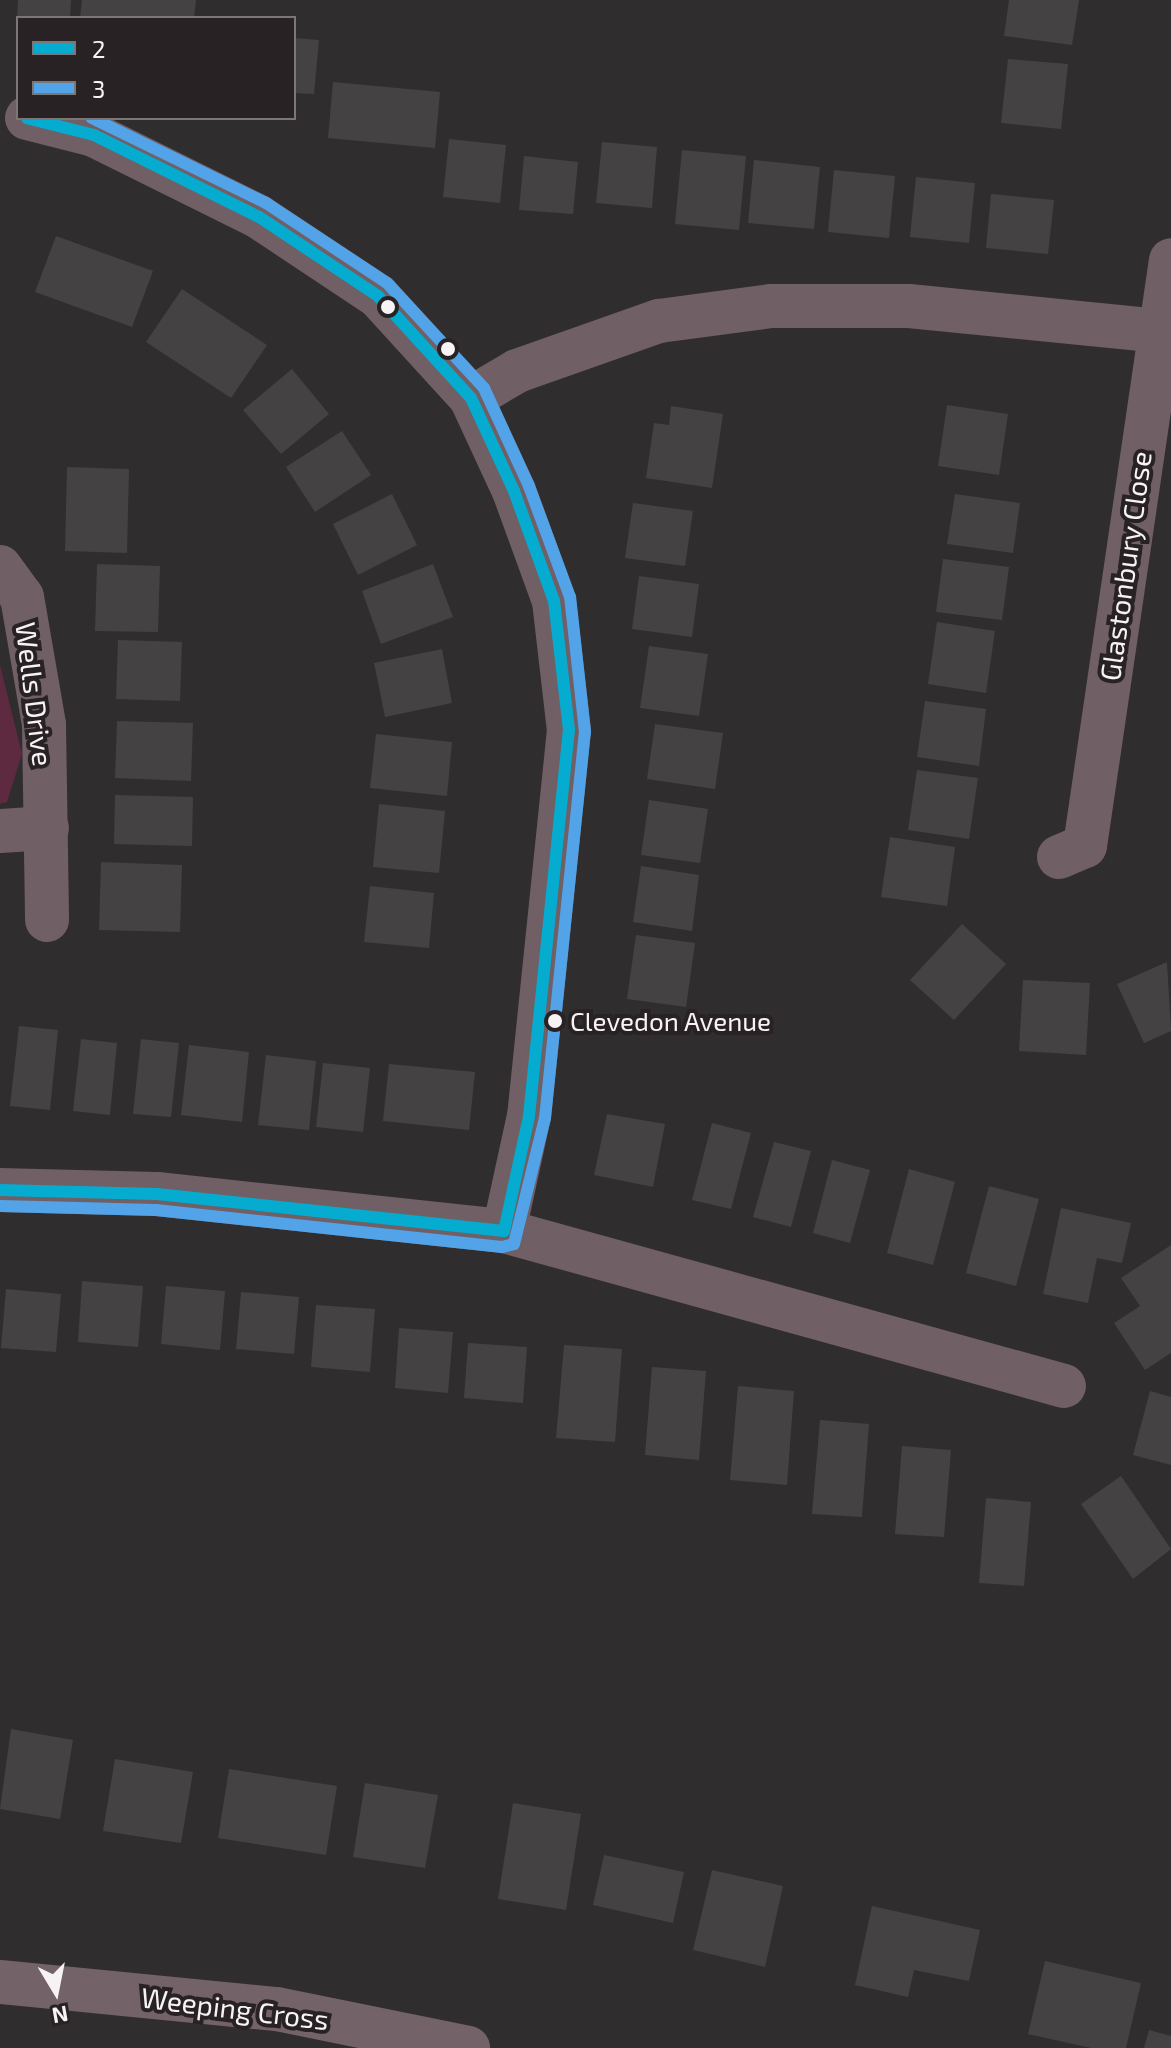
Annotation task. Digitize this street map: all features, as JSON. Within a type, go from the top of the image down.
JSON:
[{"type":"highway","name":"Weeping Cross","points":[[0,1982],[277,2009],[468,2048]]},
{"type":"street","points":[[35,120],[94,135],[259,217],[378,296],[471,398],[514,491],[554,601],[569,730],[529,1116],[504,1231]]},
{"type":"street","name":"Glastonbury Close","points":[[1059,857],[1085,846],[1171,260]]},
{"type":"street","points":[[471,398],[517,371],[659,321],[771,306],[909,306],[1159,331]]},
{"type":"street","name":"Wells Drive","points":[[0,567],[22,597],[44,725],[47,920]]},
{"type":"street","points":[[0,831],[47,828]]},
{"type":"street","points":[[0,1190],[157,1194],[504,1231],[1064,1386]]},
{"type":"shaded area","points":[[0,665],[22,754],[7,802],[0,804]]},
{"type":"building","points":[[18,0],[71,0],[70,16],[17,16]]},
{"type":"building","points":[[82,0],[196,0],[194,16],[80,16]]},
{"type":"building","points":[[1009,0],[1079,0],[1072,45],[1004,36]]},
{"type":"building","points":[[296,38],[319,40],[314,94],[296,93]]},
{"type":"building","points":[[1008,59],[1068,64],[1061,129],[1001,123]]},
{"type":"building","points":[[333,82],[440,92],[435,148],[328,138]]},
{"type":"building","points":[[449,139],[506,145],[500,203],[443,197]]},
{"type":"building","points":[[602,142],[657,147],[652,208],[596,203]]},
{"type":"building","points":[[682,150],[746,156],[739,230],[675,224]]},
{"type":"building","points":[[524,156],[578,162],[573,214],[519,210]]},
{"type":"building","points":[[754,160],[820,167],[814,229],[748,223]]},
{"type":"building","points":[[834,170],[895,176],[889,238],[828,232]]},
{"type":"building","points":[[916,177],[975,183],[969,243],[910,237]]},
{"type":"building","points":[[991,194],[1054,200],[1048,254],[986,248]]},
{"type":"building","points":[[56,236],[153,271],[132,327],[35,292]]},
{"type":"building","points":[[182,289],[267,345],[231,398],[146,342]]},
{"type":"building","points":[[292,369],[329,414],[281,454],[243,410]]},
{"type":"building","points":[[947,405],[1008,414],[999,475],[938,466]]},
{"type":"building","points":[[671,406],[723,414],[712,488],[646,478],[654,423],[669,425]]},
{"type":"building","points":[[342,431],[371,475],[315,512],[286,467]]},
{"type":"building","points":[[67,467],[129,469],[127,553],[65,551]]},
{"type":"building","points":[[392,494],[417,545],[358,575],[333,524]]},
{"type":"building","points":[[955,494],[1020,503],[1013,553],[947,544]]},
{"type":"building","points":[[633,503],[693,511],[685,566],[625,558]]},
{"type":"building","points":[[943,559],[1009,567],[1002,620],[936,612]]},
{"type":"building","points":[[97,564],[160,566],[158,632],[95,631]]},
{"type":"building","points":[[433,564],[453,617],[381,644],[362,591]]},
{"type":"building","points":[[639,576],[699,584],[692,637],[632,629]]},
{"type":"building","points":[[937,622],[995,631],[986,693],[928,684]]},
{"type":"building","points":[[118,640],[182,642],[180,701],[116,699]]},
{"type":"building","points":[[649,646],[708,654],[699,716],[640,708]]},
{"type":"building","points":[[442,649],[452,703],[385,717],[374,663]]},
{"type":"building","points":[[925,701],[986,709],[979,766],[917,757]]},
{"type":"building","points":[[117,721],[193,723],[191,781],[115,778]]},
{"type":"building","points":[[655,724],[723,733],[715,789],[647,779]]},
{"type":"building","points":[[376,734],[452,742],[447,796],[370,788]]},
{"type":"building","points":[[917,770],[978,778],[969,839],[908,830]]},
{"type":"building","points":[[115,795],[193,797],[192,846],[114,844]]},
{"type":"building","points":[[649,800],[708,809],[700,863],[641,855]]},
{"type":"building","points":[[379,804],[445,811],[439,873],[373,867]]},
{"type":"building","points":[[890,837],[955,847],[947,906],[881,897]]},
{"type":"building","points":[[101,862],[182,865],[180,932],[99,930]]},
{"type":"building","points":[[641,866],[699,875],[692,931],[633,922]]},
{"type":"building","points":[[370,886],[434,893],[429,948],[364,942]]},
{"type":"building","points":[[962,924],[1006,964],[954,1020],[910,980]]},
{"type":"building","points":[[636,935],[695,943],[686,1007],[627,999]]},
{"type":"building","points":[[1167,962],[1171,1031],[1144,1043],[1117,984]]},
{"type":"building","points":[[1023,980],[1090,983],[1086,1055],[1019,1051]]},
{"type":"building","points":[[19,1026],[58,1030],[50,1110],[10,1106]]},
{"type":"building","points":[[81,1039],[117,1043],[110,1115],[73,1111]]},
{"type":"building","points":[[141,1039],[179,1043],[171,1117],[133,1114]]},
{"type":"building","points":[[189,1045],[249,1052],[242,1122],[181,1115]]},
{"type":"building","points":[[266,1055],[316,1061],[309,1130],[258,1125]]},
{"type":"building","points":[[323,1063],[370,1068],[363,1132],[316,1127]]},
{"type":"building","points":[[389,1064],[475,1072],[469,1130],[383,1121]]},
{"type":"building","points":[[607,1114],[665,1124],[653,1187],[594,1175]]},
{"type":"building","points":[[712,1123],[751,1133],[731,1209],[692,1200]]},
{"type":"building","points":[[774,1142],[811,1151],[791,1227],[753,1217]]},
{"type":"building","points":[[832,1160],[870,1170],[850,1243],[813,1233]]},
{"type":"building","points":[[909,1169],[955,1182],[933,1265],[887,1253]]},
{"type":"building","points":[[989,1186],[1039,1199],[1016,1286],[966,1273]]},
{"type":"building","points":[[1061,1208],[1131,1223],[1122,1263],[1097,1258],[1088,1303],[1043,1294]]},
{"type":"building","points":[[1171,1245],[1171,1353],[1145,1370],[1114,1323],[1140,1306],[1121,1278]]},
{"type":"building","points":[[82,1281],[143,1286],[138,1347],[78,1342]]},
{"type":"building","points":[[166,1286],[225,1291],[220,1350],[161,1344]]},
{"type":"building","points":[[6,1289],[61,1294],[56,1352],[1,1348]]},
{"type":"building","points":[[241,1292],[299,1297],[294,1354],[236,1349]]},
{"type":"building","points":[[316,1305],[375,1309],[370,1372],[311,1367]]},
{"type":"building","points":[[399,1328],[453,1332],[448,1393],[395,1388]]},
{"type":"building","points":[[468,1343],[527,1347],[523,1403],[464,1398]]},
{"type":"building","points":[[564,1345],[622,1349],[615,1442],[556,1438]]},
{"type":"building","points":[[652,1367],[706,1371],[699,1460],[645,1455]]},
{"type":"building","points":[[738,1386],[794,1391],[787,1485],[730,1480]]},
{"type":"building","points":[[1150,1391],[1171,1397],[1171,1465],[1133,1455]]},
{"type":"building","points":[[820,1420],[869,1424],[862,1517],[812,1514]]},
{"type":"building","points":[[902,1446],[951,1450],[944,1537],[895,1534]]},
{"type":"building","points":[[1121,1476],[1171,1549],[1133,1579],[1081,1504]]},
{"type":"building","points":[[986,1498],[1031,1502],[1024,1586],[979,1583]]},
{"type":"building","points":[[11,1729],[73,1740],[60,1819],[0,1809]]},
{"type":"building","points":[[115,1759],[193,1772],[181,1843],[103,1831]]},
{"type":"building","points":[[229,1769],[337,1786],[326,1855],[218,1838]]},
{"type":"building","points":[[365,1783],[438,1795],[425,1868],[353,1857]]},
{"type":"building","points":[[513,1803],[581,1814],[566,1910],[498,1899]]},
{"type":"building","points":[[604,1855],[684,1872],[673,1923],[593,1905]]},
{"type":"building","points":[[712,1870],[783,1886],[765,1967],[693,1950]]},
{"type":"building","points":[[872,1906],[980,1930],[969,1981],[914,1970],[908,1997],[855,1985]]},
{"type":"building","points":[[1045,1961],[1141,1983],[1126,2048],[1091,2048],[1028,2034]]},
{"type":"building","points":[[1149,2030],[1171,2036],[1171,2048],[1144,2048]]},
{"type":"transit line","name":"2","points":[[0,1190],[157,1194],[504,1231],[529,1116],[569,730],[554,601],[514,491],[471,398],[378,296],[259,217],[94,135],[35,120]]},
{"type":"transit line","name":"3","points":[[0,1206],[156,1210],[502,1247],[514,1244],[545,1118],[585,732],[570,597],[529,486],[484,388],[387,283],[266,203],[96,120]]},
{"type":"place","name":"Clevedon Avenue","points":[[555,1021]]}]
